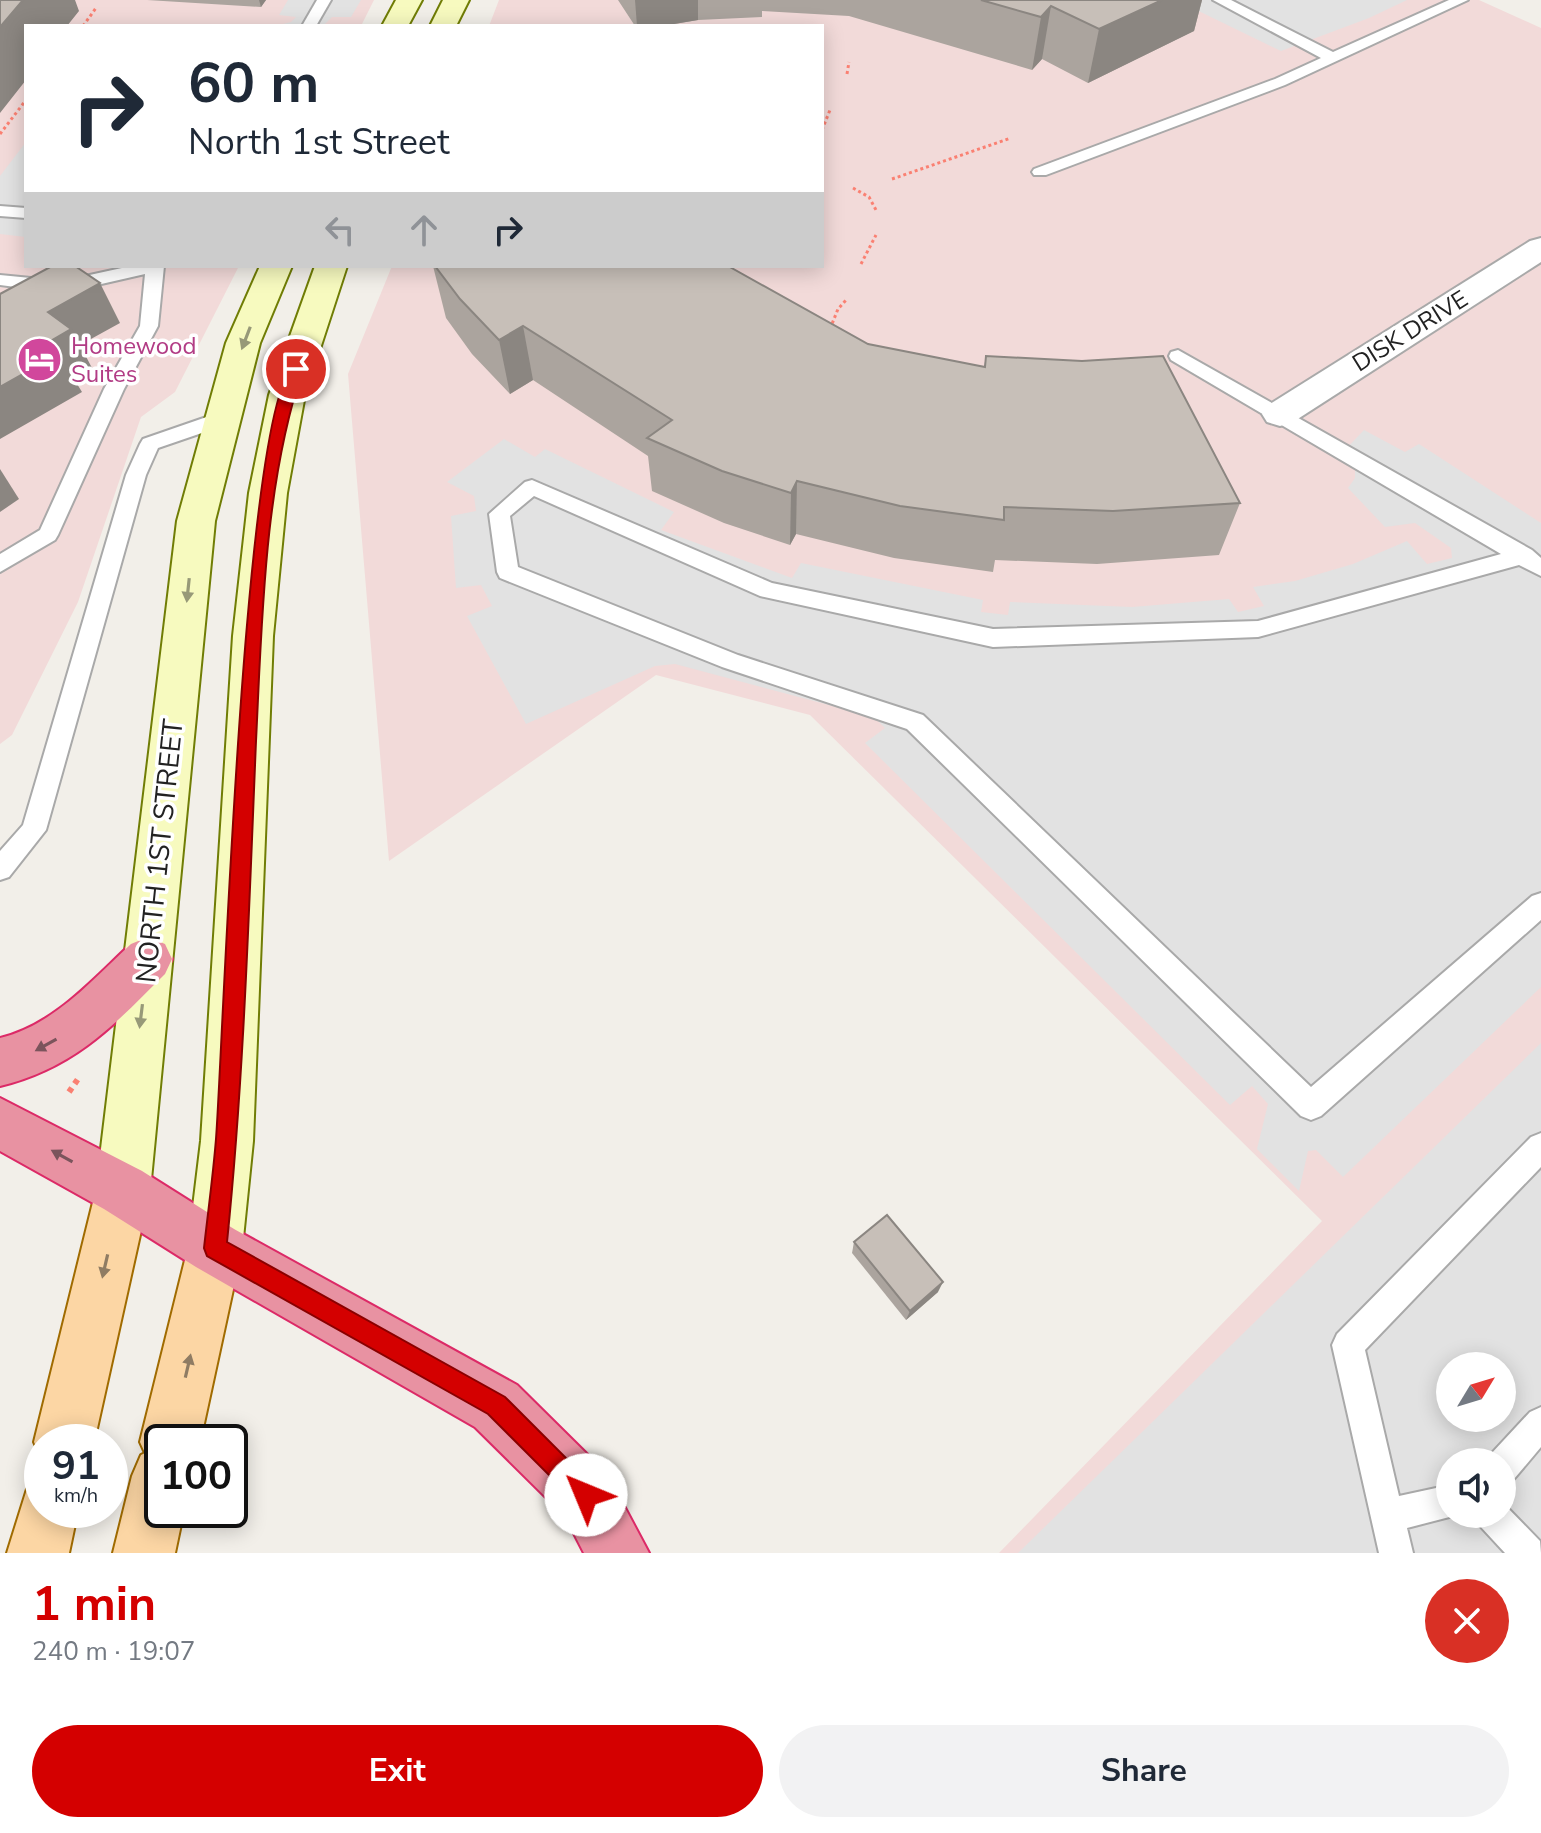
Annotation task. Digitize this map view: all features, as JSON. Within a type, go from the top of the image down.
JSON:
[{"type":"highway","points":[[0,1062],[42,1048],[76,1026],[148,959]]},
{"type":"highway","points":[[0,1123],[123,1190],[215,1248],[496,1406],[586,1495],[618,1553]]},
{"type":"main road","points":[[396,24],[409,0]]},
{"type":"main road","points":[[444,24],[456,0]]},
{"type":"main road","name":"NORTH 1ST STREET","points":[[68,1424],[123,1190],[196,521],[243,343],[275,268]]},
{"type":"main road","points":[[174,1424],[215,1248],[227,1141],[253,636],[268,493],[287,395],[330,268]]},
{"type":"main road","points":[[38,1553],[44,1528]]},
{"type":"main road","points":[[144,1553],[150,1528]]},
{"type":"street","name":"DISK DRIVE","points":[[1280,414],[1541,248]]},
{"type":"lane","points":[[310,24],[324,0]]},
{"type":"lane","points":[[1220,0],[1333,58]]},
{"type":"lane","points":[[1040,172],[1221,106],[1461,0]]},
{"type":"lane","points":[[0,211],[24,213]]},
{"type":"lane","points":[[0,280],[62,287],[146,268]]},
{"type":"lane","points":[[0,564],[48,535],[114,389],[149,326],[155,268]]},
{"type":"lane","points":[[1178,356],[1532,562]]},
{"type":"lane","points":[[0,869],[34,830],[136,475],[150,444],[221,419]]},
{"type":"lane","points":[[1532,562],[1258,629],[993,638],[768,590],[532,487],[499,514],[508,572],[730,661],[915,722],[1311,1106],[1541,904]]},
{"type":"lane","points":[[1396,1553],[1348,1345],[1541,1147]]},
{"type":"lane","points":[[1516,1451],[1541,1423]]},
{"type":"lane","points":[[1388,1515],[1436,1505]]},
{"type":"lane","points":[[1505,1528],[1528,1553]]},
{"type":"path","points":[[84,24],[96,8]]},
{"type":"path","points":[[847,74],[849,62]]},
{"type":"path","points":[[0,134],[24,103]]},
{"type":"path","points":[[824,125],[830,110]]},
{"type":"path","points":[[892,179],[1011,138]]},
{"type":"path","points":[[853,188],[869,197],[876,210]]},
{"type":"path","points":[[861,264],[876,235]]},
{"type":"path","points":[[828,335],[838,309],[846,300]]},
{"type":"path","points":[[69,1092],[78,1079],[86,1078]]},
{"type":"shaded area","points":[[0,0],[374,0],[362,24],[24,24],[24,268],[238,268],[175,392],[141,417],[78,602],[12,735],[0,744]]},
{"type":"shaded area","points":[[288,0],[361,0],[351,17],[332,17],[325,24],[283,24],[296,17],[279,15]]},
{"type":"shaded area","points":[[499,0],[1479,0],[1541,28],[1541,1553],[999,1553],[1322,1221],[810,715],[656,675],[389,861],[348,374],[391,268],[824,268],[824,24],[490,24]]},
{"type":"shaded area","points":[[1176,0],[1407,0],[1369,18],[1281,51]]},
{"type":"shaded area","points":[[24,145],[24,237],[0,234],[0,176]]},
{"type":"shaded area","points":[[1364,430],[1405,452],[1419,444],[1541,523],[1541,987],[1343,1177],[1316,1150],[1308,1151],[1299,1191],[1257,1149],[1268,1104],[1252,1086],[1230,1105],[865,743],[885,728],[874,717],[675,664],[655,666],[526,724],[467,616],[492,606],[481,585],[456,588],[451,516],[476,511],[474,496],[447,482],[504,439],[535,457],[545,449],[674,512],[661,530],[792,578],[801,563],[983,600],[981,612],[1008,615],[1010,602],[1132,607],[1229,599],[1238,612],[1264,606],[1253,587],[1295,581],[1353,564],[1407,541],[1427,564],[1452,558],[1451,548],[1415,523],[1385,527],[1348,488],[1355,478],[1355,466],[1341,454]]},
{"type":"shaded area","points":[[1541,1043],[1541,1553],[1018,1553]]},
{"type":"building","points":[[0,0],[23,0],[0,27]]},
{"type":"building","points":[[981,0],[1162,0],[1099,29],[1051,6],[1041,17]]},
{"type":"building","points":[[48,268],[78,268],[100,283],[48,312],[71,329],[47,343],[60,353],[0,387],[0,294]]},
{"type":"building","points":[[437,268],[732,268],[868,344],[985,367],[986,356],[1082,361],[1163,356],[1240,503],[1113,511],[1004,507],[1004,520],[900,506],[797,481],[791,493],[722,471],[647,438],[672,420],[523,326],[499,340],[460,299]]},
{"type":"building","points":[[887,1215],[943,1282],[910,1311],[854,1242]]},
{"type":"place","name":"Homewood Suites","points":[[40,360]]},
{"type":"route","points":[[296,369],[287,395],[268,493],[253,636],[227,1141],[215,1248],[496,1406],[586,1495]]}]
